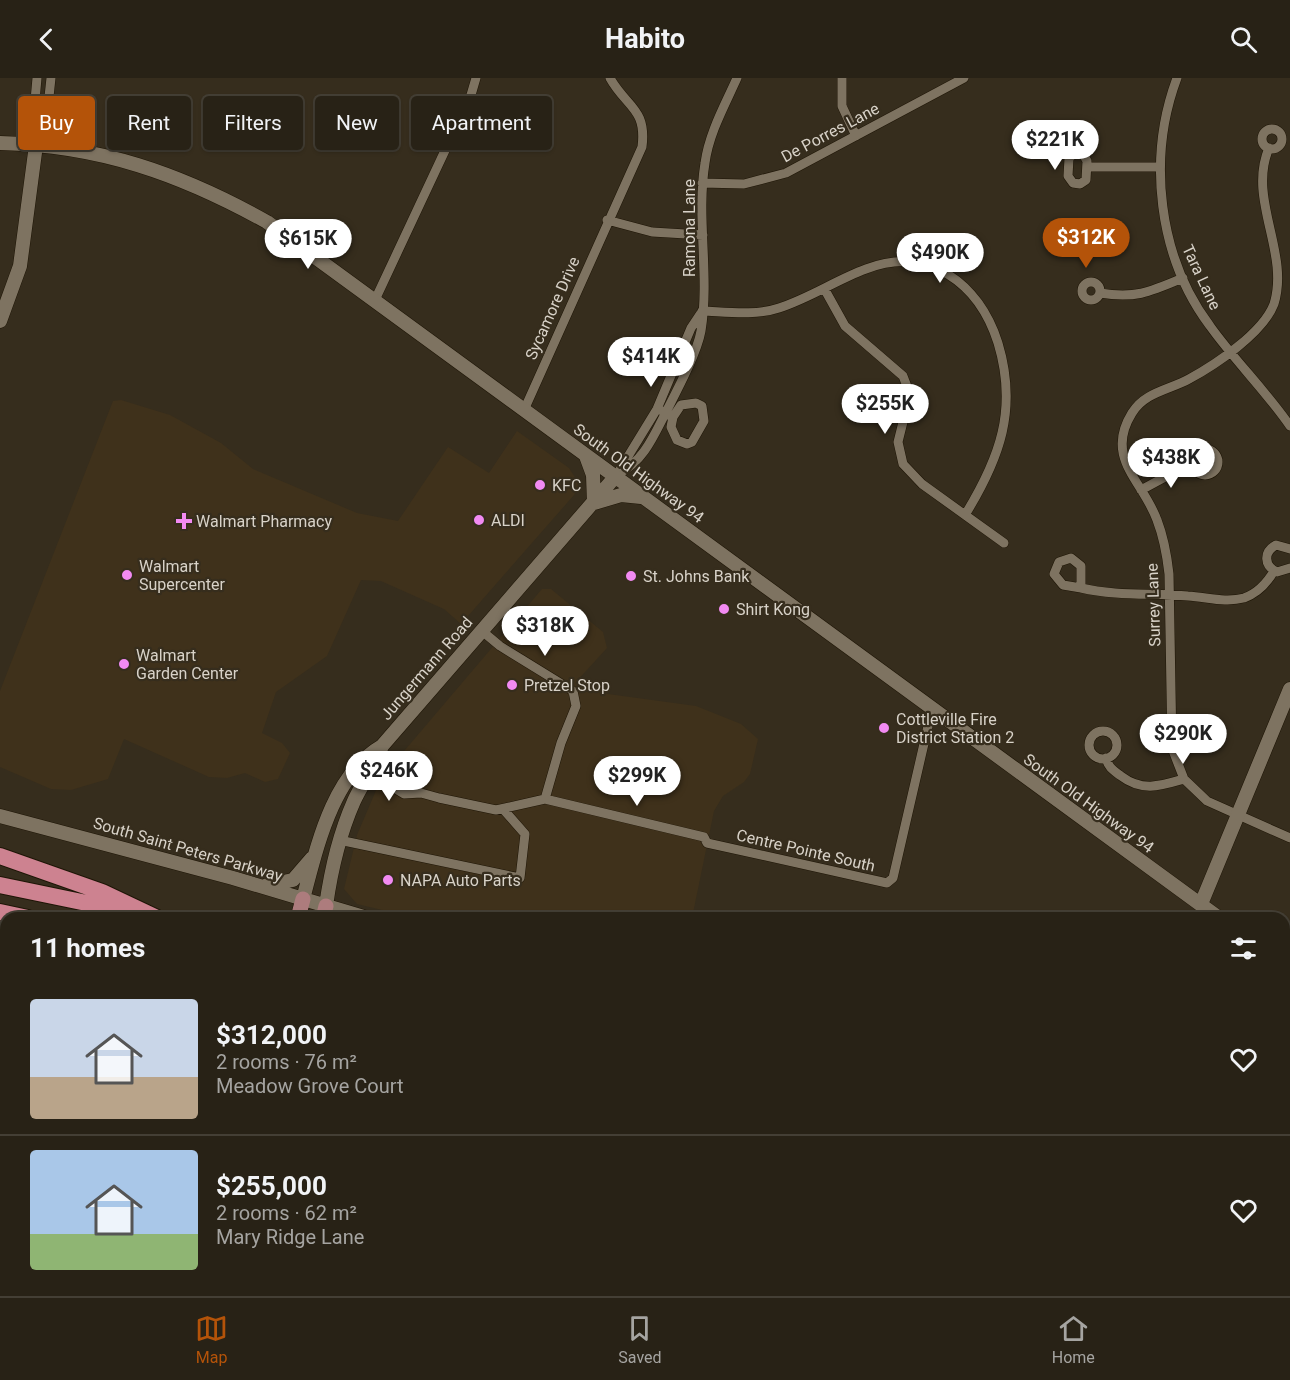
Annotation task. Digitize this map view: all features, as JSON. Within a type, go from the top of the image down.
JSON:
[{"type":"highway","points":[[0,856],[102,892],[144,912]]},
{"type":"highway","points":[[0,885],[128,912]]},
{"type":"main road","name":"South Old Highway 94","points":[[0,143],[18,144]]},
{"type":"main road","points":[[0,321],[20,266],[35,150]]},
{"type":"main road","name":"South Old Highway 94","points":[[68,150],[114,157],[155,169],[215,194],[267,222],[525,408],[586,456],[1211,912]]},
{"type":"main road","points":[[586,456],[593,475],[594,503],[621,495],[641,496]]},
{"type":"main road","name":"Jungermann Road","points":[[300,912],[316,854],[340,793],[367,765],[616,476]]},
{"type":"main road","points":[[1201,904],[1290,689]]},
{"type":"main road","name":"Jungermann Road","points":[[324,912],[339,840],[367,765]]},
{"type":"main road","name":"South Saint Peters Parkway","points":[[0,816],[303,899],[324,912]]},
{"type":"main road","points":[[259,886],[293,880],[316,854]]},
{"type":"street","points":[[36,96],[38,78]]},
{"type":"street","points":[[49,96],[51,78]]},
{"type":"street","points":[[375,300],[471,95],[476,78]]},
{"type":"street","name":"Sycamore Drive","points":[[525,408],[637,157],[644,134],[638,112],[610,78]]},
{"type":"street","name":"Ramona Lane","points":[[616,476],[665,413],[701,333],[702,183],[711,138],[737,78]]},
{"type":"street","points":[[842,78],[842,106],[856,136]]},
{"type":"street","name":"De Porres Lane","points":[[702,183],[744,183],[766,180],[786,173],[964,78]]},
{"type":"street","name":"Tara Lane","points":[[1177,78],[1167,111],[1160,167],[1165,221],[1183,278],[1209,325],[1290,424]]},
{"type":"street","name":"Surrey Lane","points":[[1184,779],[1172,748],[1170,595],[1166,551],[1157,519],[1142,490],[1129,472],[1122,453],[1122,436],[1126,422],[1136,406],[1148,396],[1189,379],[1230,351],[1264,321],[1275,302],[1278,284],[1276,247],[1264,205],[1262,163],[1269,148]]},
{"type":"street","points":[[1088,167],[1160,167]]},
{"type":"street","points":[[607,220],[652,232],[703,235]]},
{"type":"street","points":[[702,311],[759,312],[777,309],[825,290],[865,269],[896,261],[920,262],[957,279],[980,306],[999,346],[1005,373],[1007,405],[1002,439],[993,464],[965,514]]},
{"type":"street","points":[[1100,293],[1125,297],[1139,296],[1183,278]]},
{"type":"street","points":[[825,290],[845,326],[903,376],[908,389],[908,402],[898,442],[903,464],[910,474],[1004,543]]},
{"type":"street","name":"Ramona Lane","points":[[665,413],[681,353],[691,328],[702,311]]},
{"type":"street","points":[[681,353],[691,357]]},
{"type":"street","points":[[696,403],[702,406],[704,421],[692,442],[681,443],[674,436],[665,413],[681,405],[696,403]]},
{"type":"street","points":[[1142,490],[1178,470],[1192,466]]},
{"type":"street","points":[[1290,549],[1281,545],[1269,551],[1267,564],[1274,571],[1282,572],[1290,568]]},
{"type":"street","points":[[1081,588],[1108,594],[1170,595],[1225,601],[1243,598],[1258,591],[1269,581],[1274,571]]},
{"type":"street","points":[[482,631],[500,646],[573,691],[576,706],[561,742],[545,799]]},
{"type":"street","name":"Centre Pointe South","points":[[367,765],[404,794],[422,793],[487,809],[502,809],[545,799],[704,837],[706,843],[887,883],[893,878],[932,709]]},
{"type":"street","points":[[1106,758],[1108,766],[1129,782],[1148,788],[1184,779],[1207,801],[1290,838]]},
{"type":"street","points":[[339,840],[520,878],[525,834],[502,809]]},
{"type":"shaded area","points":[[121,400],[170,415],[221,443],[253,469],[357,513],[398,521],[448,447],[489,473],[517,431],[569,468],[581,487],[461,624],[444,609],[381,581],[361,580],[327,656],[276,692],[262,733],[282,743],[290,753],[278,779],[265,782],[245,773],[227,778],[209,777],[124,739],[108,779],[71,790],[51,789],[0,767],[0,691],[113,401]]},
{"type":"shaded area","points":[[542,589],[551,589],[603,632],[607,648],[575,683],[608,694],[696,706],[741,724],[758,739],[750,774],[744,782],[723,796],[714,811],[693,912],[391,912],[357,904],[344,889],[357,835],[377,788],[405,750]]},
{"type":"place","name":"KFC","points":[[540,485]]},
{"type":"place","name":"ALDI","points":[[479,520]]},
{"type":"place","name":"Walmart Pharmacy","points":[[184,521]]},
{"type":"place","name":"Walmart Supercenter","points":[[127,575]]},
{"type":"place","name":"St. Johns Bank","points":[[631,576]]},
{"type":"place","name":"Shirt Kong","points":[[724,609]]},
{"type":"place","name":"Walmart Garden Center","points":[[124,664]]},
{"type":"place","name":"Pretzel Stop","points":[[512,685]]},
{"type":"place","name":"Cottleville Fire District Station 2","points":[[884,728]]},
{"type":"place","name":"NAPA Auto Parts","points":[[388,880]]}]
